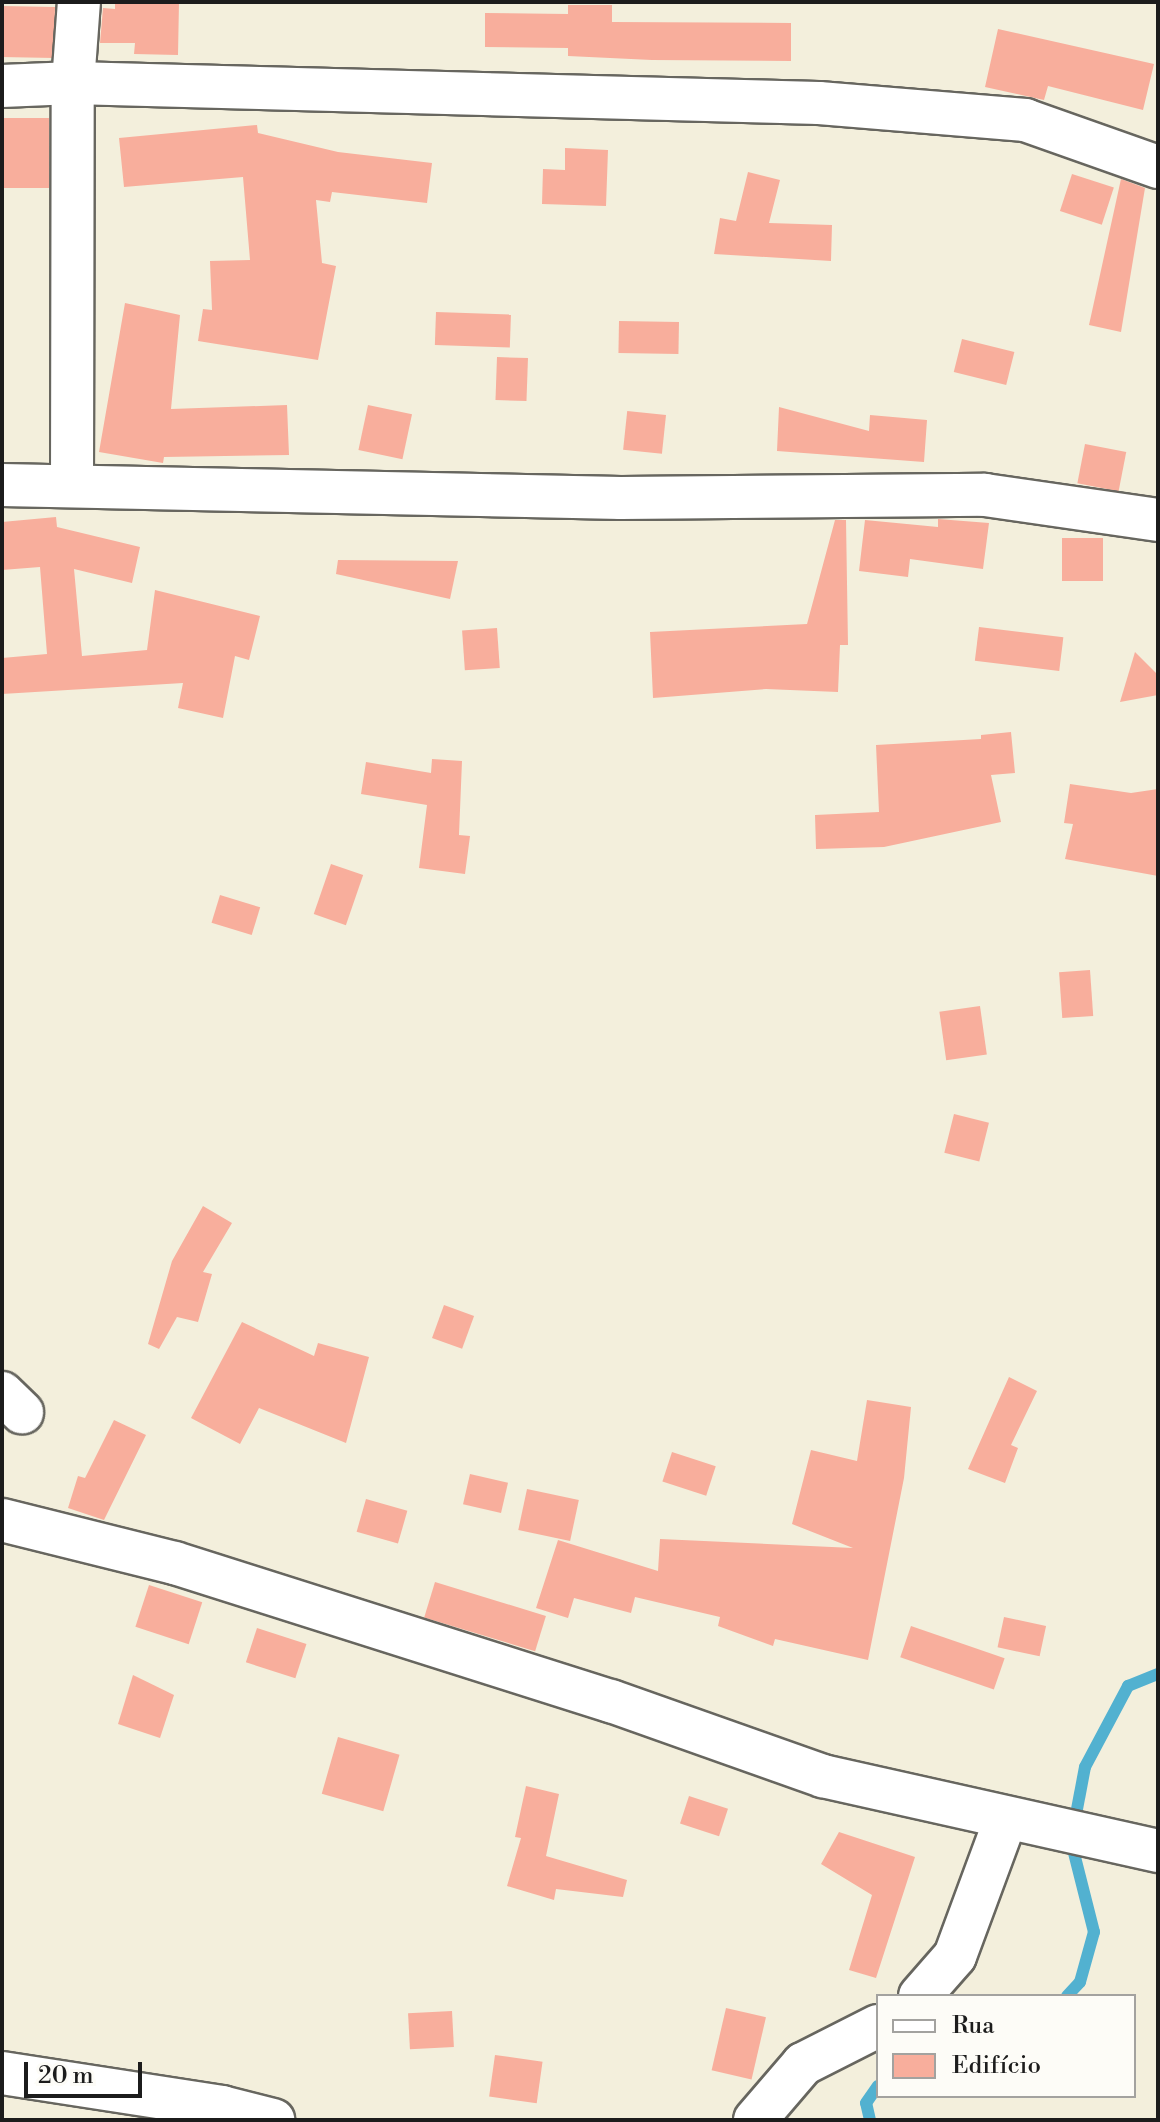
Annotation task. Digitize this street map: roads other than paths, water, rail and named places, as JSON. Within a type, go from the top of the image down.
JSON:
[{"type":"street","points":[[72,486],[73,83],[79,2]]},
{"type":"street","points":[[2,86],[73,83],[819,103],[1025,120],[1158,167]]},
{"type":"street","points":[[2,485],[621,498],[985,495],[1158,520]]},
{"type":"street","points":[[2,1520],[175,1563],[611,1701],[823,1776],[1006,1818],[1065,1826],[1158,1851]]},
{"type":"street","points":[[922,1994],[955,1956],[1006,1818]]},
{"type":"street","points":[[755,2120],[803,2064],[876,2027]]},
{"type":"street","points":[[2,2073],[222,2107],[273,2120]]},
{"type":"waterway","points":[[1069,1994],[1080,1982],[1094,1932],[1071,1841],[1085,1767],[1128,1686],[1158,1674]]},
{"type":"waterway","points":[[870,2120],[866,2103],[876,2089]]}]
